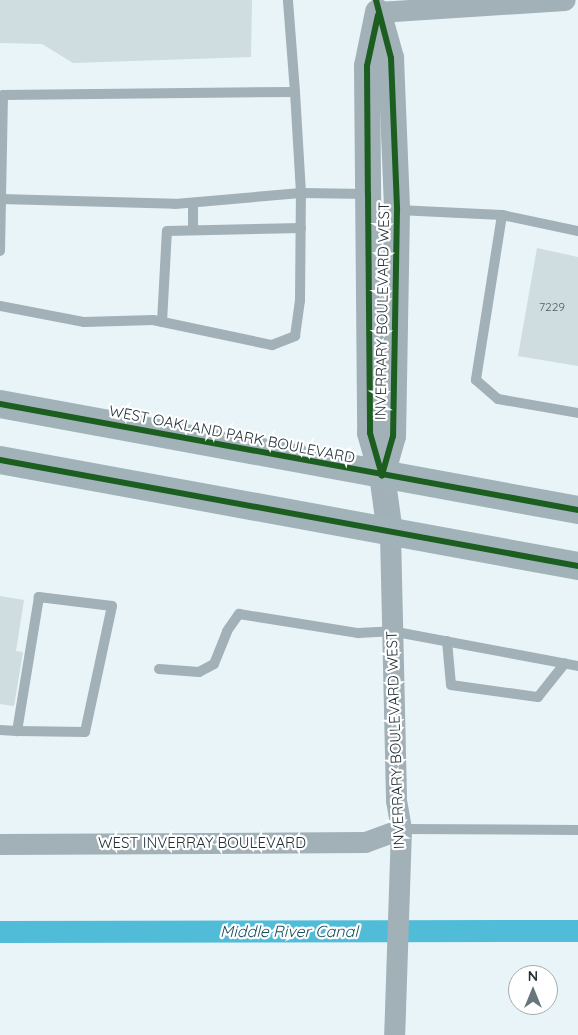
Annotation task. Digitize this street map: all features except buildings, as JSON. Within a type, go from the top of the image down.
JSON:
[{"type":"main road","name":"WEST OAKLAND PARK BOULEVARD","points":[[0,404],[578,510]]},
{"type":"main road","points":[[0,460],[578,566]]},
{"type":"street","points":[[377,6],[565,0]]},
{"type":"street","name":"INVERRARY BOULEVARD WEST","points":[[377,6],[367,66],[370,432],[382,475],[390,533],[396,800],[401,829],[397,888],[394,1035]]},
{"type":"street","name":"INVERRARY BOULEVARD WEST","points":[[377,6],[392,58],[397,210],[393,436],[382,475]]},
{"type":"street","name":"WEST INVERRAY BOULEVARD","points":[[0,844],[365,842],[401,829]]},
{"type":"lane","points":[[0,306],[84,322],[162,322],[272,345],[295,336],[300,300],[301,193],[288,0]]},
{"type":"lane","points":[[0,251],[3,95],[295,92]]},
{"type":"lane","points":[[1,199],[193,203],[301,193],[368,194]]},
{"type":"lane","points":[[193,203],[193,230]]},
{"type":"lane","points":[[397,210],[502,215],[578,231]]},
{"type":"lane","points":[[502,215],[476,380],[498,399],[578,413]]},
{"type":"lane","points":[[162,322],[167,231],[301,228]]},
{"type":"lane","points":[[0,730],[17,731],[85,732],[112,606],[39,597],[17,731]]},
{"type":"lane","points":[[159,669],[199,672],[214,664],[227,631],[240,614],[358,633],[392,630],[578,666]]},
{"type":"lane","points":[[447,641],[451,685],[538,697],[564,663]]},
{"type":"lane","points":[[401,829],[578,830]]},
{"type":"waterway","name":"Middle River Canal","points":[[0,932],[578,931]]},
{"type":"cycle path","points":[[376,0],[391,58],[397,210],[393,436],[382,475]]},
{"type":"cycle path","points":[[378,15],[367,66],[370,433],[382,475]]},
{"type":"cycle path","points":[[0,404],[578,510]]},
{"type":"cycle path","points":[[0,460],[578,566]]}]
